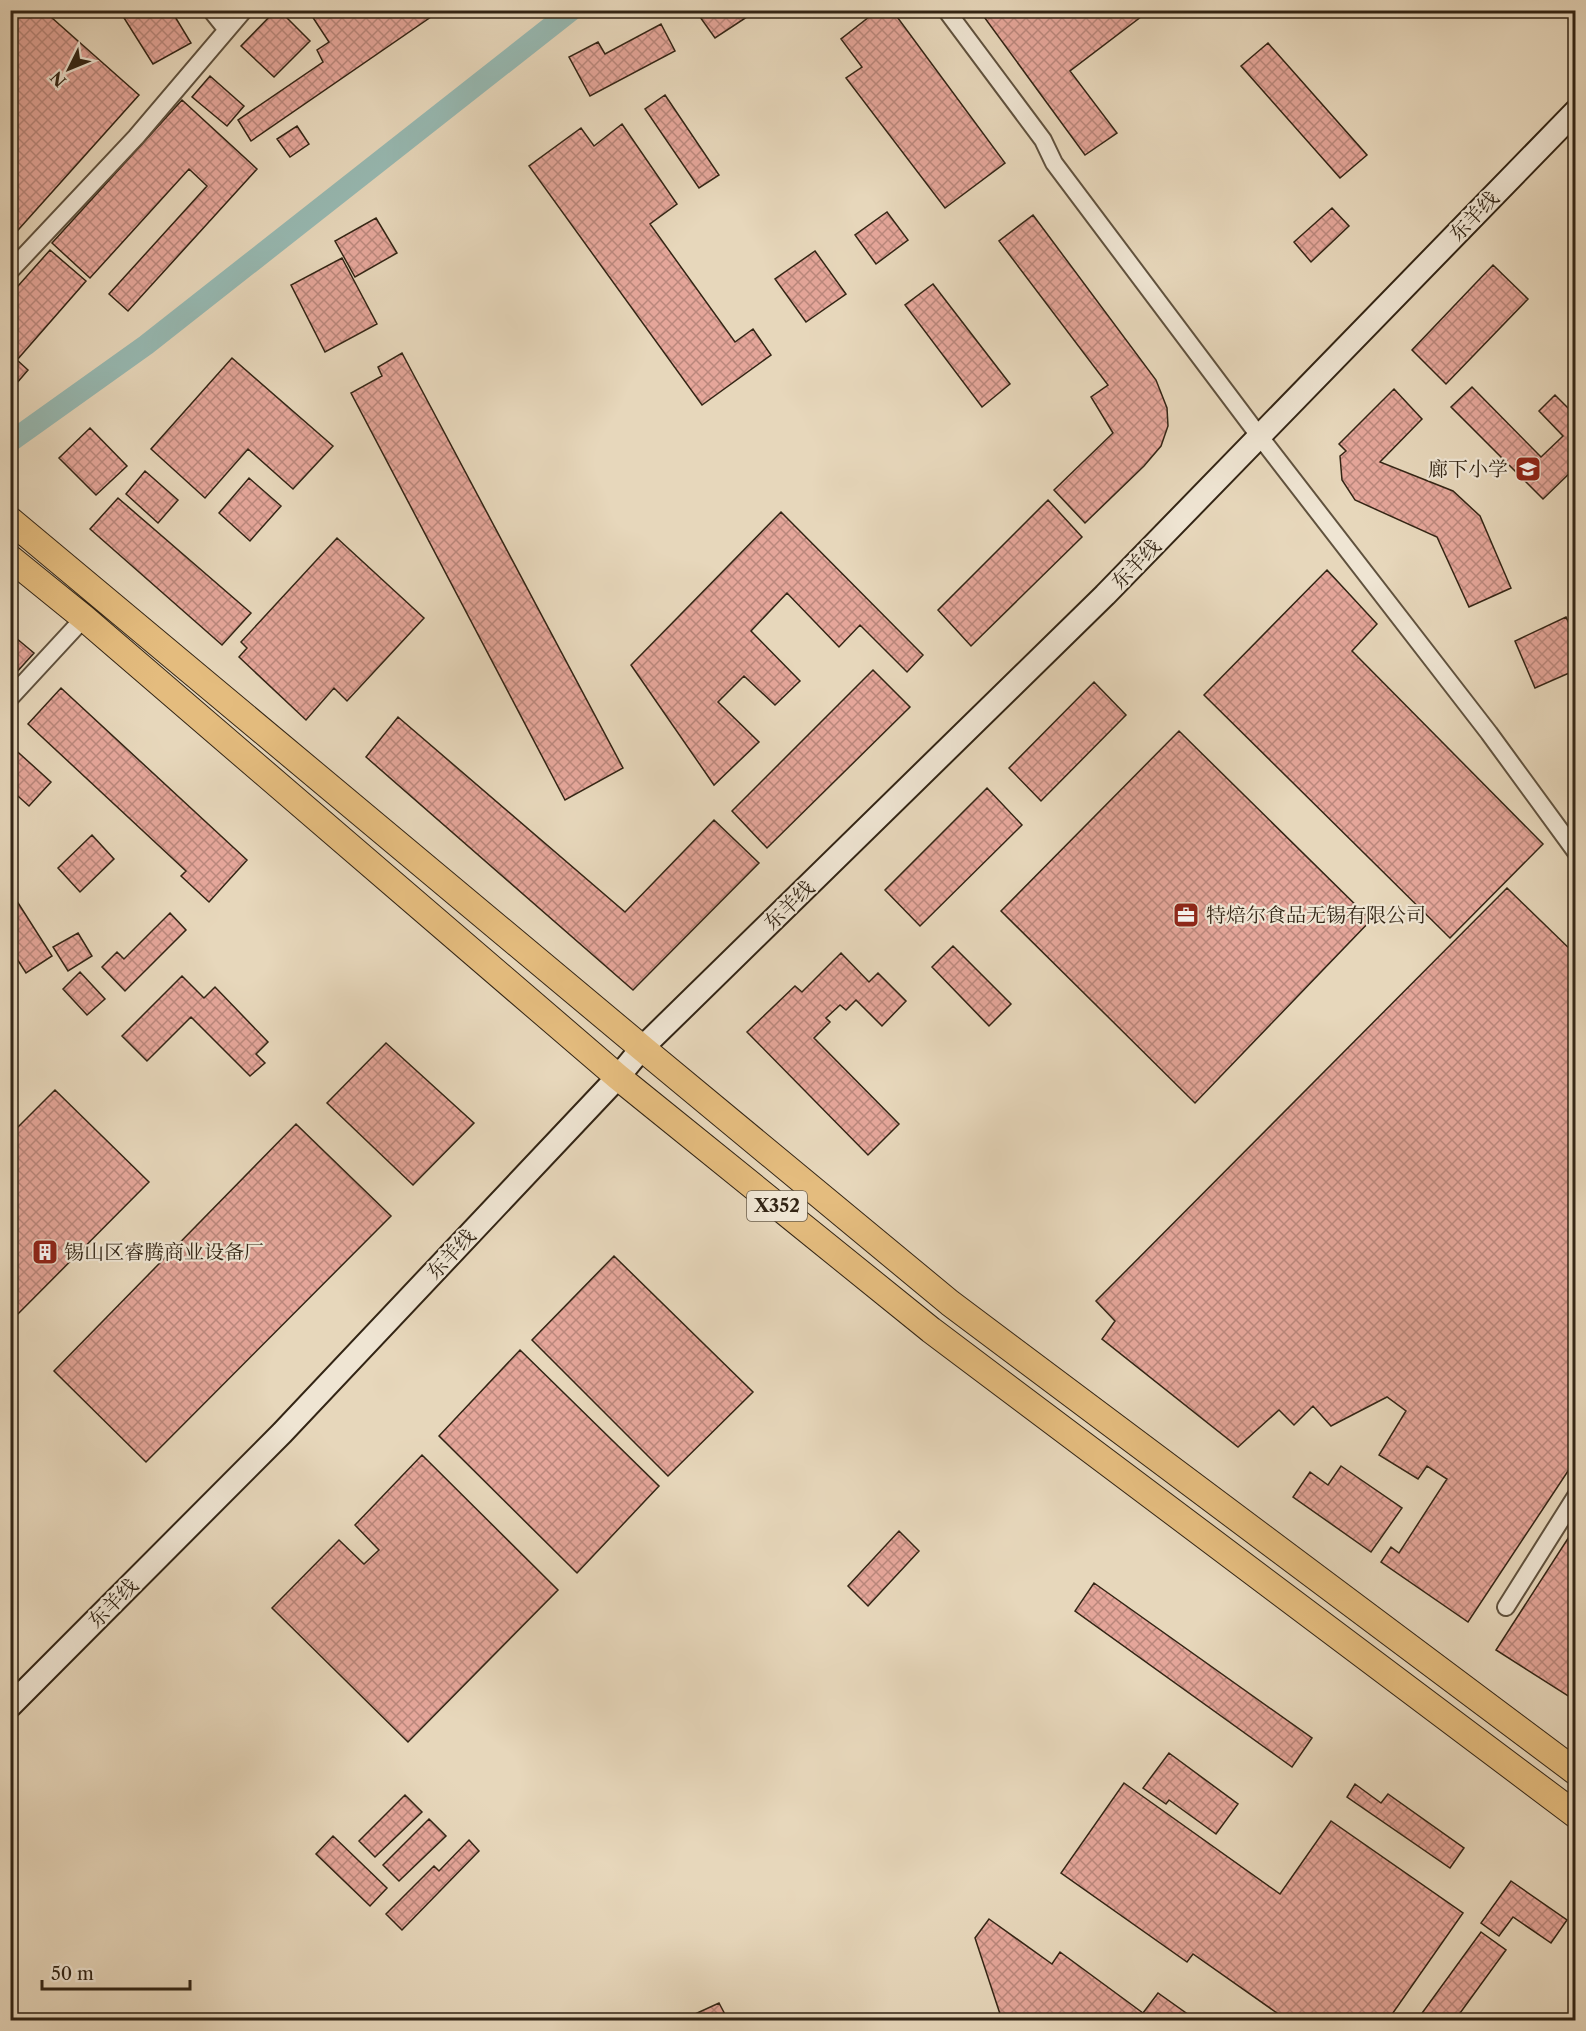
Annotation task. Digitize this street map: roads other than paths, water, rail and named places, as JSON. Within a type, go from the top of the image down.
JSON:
[{"type":"main road","name":"东羊线","points":[[10,1706],[282,1433],[618,1077],[642,1048],[1106,595],[1575,111]]},
{"type":"main road","name":"X352","points":[[10,520],[950,1303],[1575,1772]]},
{"type":"main road","name":"X352","points":[[10,558],[84,618],[618,1077],[930,1330],[1575,1815]]},
{"type":"street","points":[[211,10],[227,30]]},
{"type":"street","points":[[10,271],[136,137],[244,10]]},
{"type":"street","points":[[946,10],[1043,140],[1054,163],[1260,437],[1489,733],[1575,852]]},
{"type":"street","points":[[10,698],[84,618]]},
{"type":"street","points":[[1506,1607],[1575,1496]]},
{"type":"waterway","points":[[10,442],[146,345],[572,10]]},
{"type":"place","name":"廊下小学","points":[[1528,469]]},
{"type":"place","name":"特焙尔食品无锡有限公司","points":[[1186,915]]},
{"type":"place","name":"锡山区睿腾商业设备厂","points":[[45,1252]]}]
